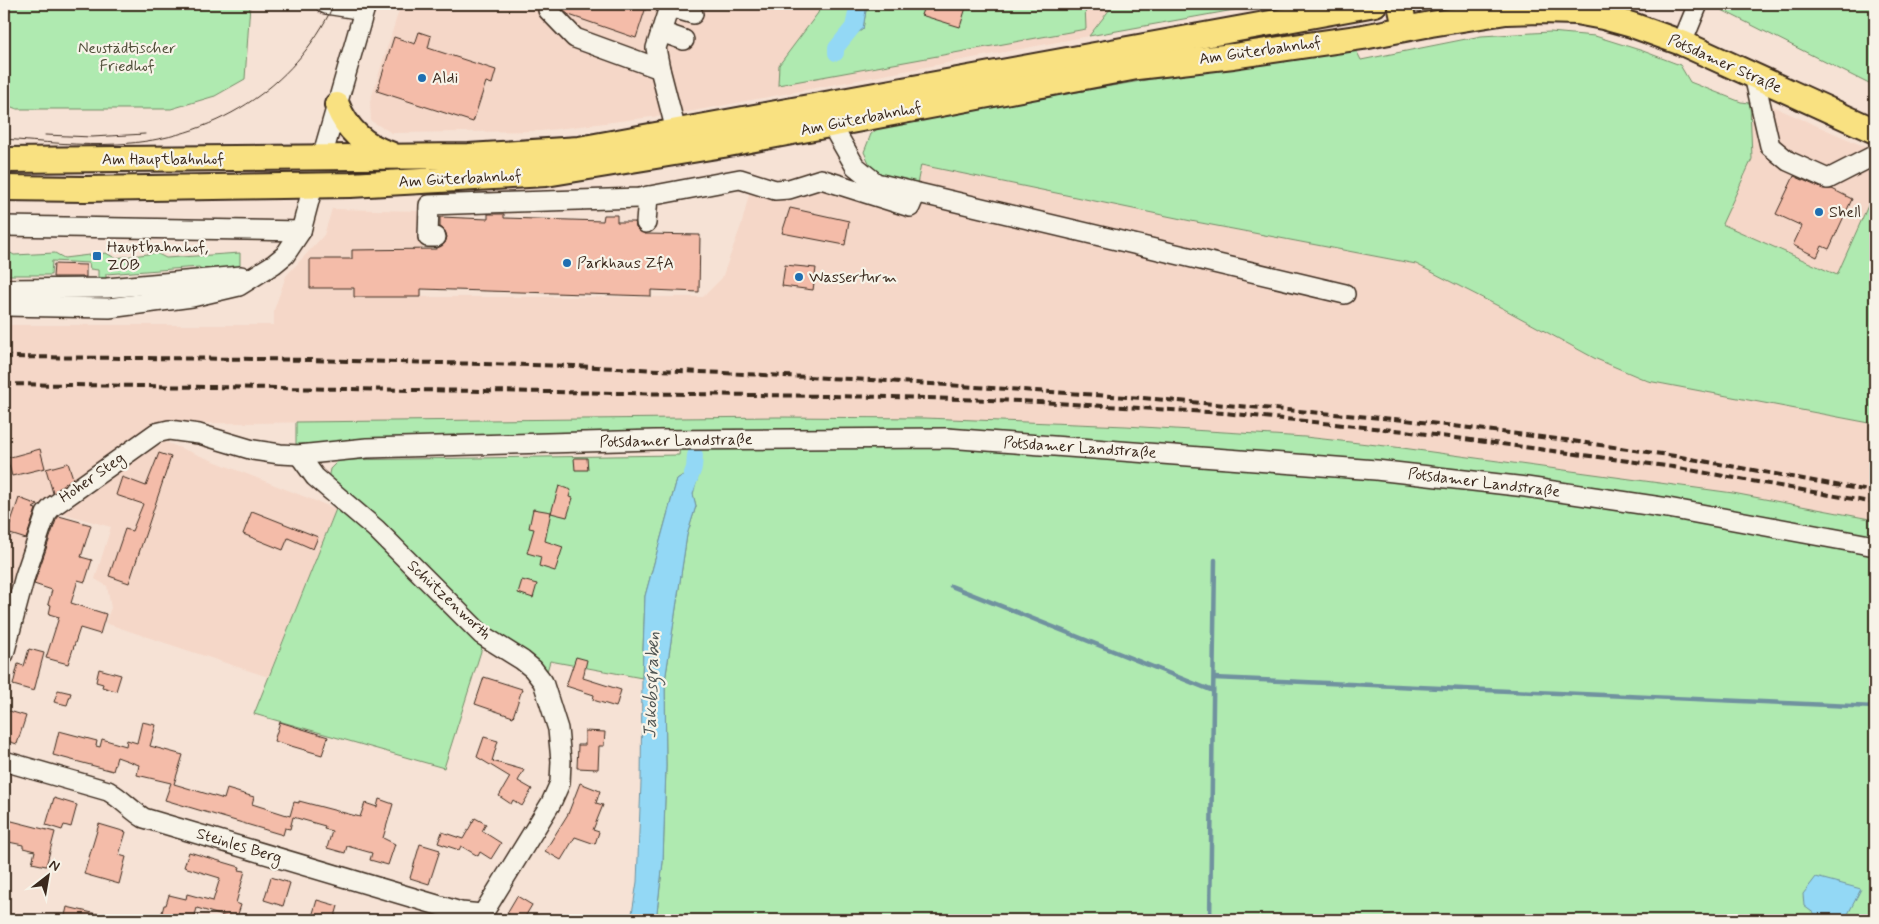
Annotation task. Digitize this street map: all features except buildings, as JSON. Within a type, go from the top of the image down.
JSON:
[{"type":"main road","name":"Am Güterbahnhof","points":[[313,186],[546,174],[722,145],[829,114],[1375,4]]},
{"type":"main road","points":[[1400,4],[1405,28]]},
{"type":"main road","name":"Potsdamer Straße","points":[[1536,4],[1571,8],[1682,43],[1875,131]]},
{"type":"main road","name":"Potsdamer Straße","points":[[1405,28],[1506,12],[1571,8]]},
{"type":"main road","name":"Am Güterbahnhof","points":[[322,157],[468,156],[580,149],[676,131],[829,114],[1137,67],[1362,37],[1405,28]]},
{"type":"main road","points":[[337,105],[349,127],[368,145],[395,155],[409,156]]},
{"type":"main road","points":[[313,186],[322,157]]},
{"type":"main road","name":"Am Hauptbahnhof","points":[[4,160],[322,157]]},
{"type":"main road","name":"Am Hauptbahnhof","points":[[4,188],[85,189],[313,186]]},
{"type":"street","points":[[322,157],[365,7],[326,4]]},
{"type":"street","points":[[1682,43],[1698,4]]},
{"type":"street","points":[[676,131],[656,48],[670,5],[693,14]]},
{"type":"street","points":[[548,10],[575,38],[660,69]]},
{"type":"street","points":[[661,32],[684,40]]},
{"type":"street","points":[[1754,76],[1770,146],[1788,161],[1828,179],[1875,155]]},
{"type":"street","points":[[829,114],[855,166],[876,183],[1345,294]]},
{"type":"street","points":[[436,237],[428,236],[429,205],[648,196],[740,178],[775,190],[789,189],[821,179],[910,207],[916,193]]},
{"type":"street","points":[[4,306],[109,308],[192,297],[239,286],[285,255],[301,231],[313,186]]},
{"type":"street","points":[[646,222],[648,196]]},
{"type":"street","points":[[4,226],[301,231]]},
{"type":"street","points":[[4,289],[107,288],[259,274]]},
{"type":"street","name":"Hoher Steg","points":[[4,654],[34,550],[46,514],[52,507],[156,433],[169,430],[199,434],[252,450],[280,454]]},
{"type":"street","name":"Potsdamer Landstraße","points":[[280,454],[299,455],[368,448],[615,441],[947,438],[1376,470],[1516,486],[1668,508],[1875,546]]},
{"type":"street","name":"Schützenworth","points":[[299,455],[315,478],[376,529],[482,635],[522,660],[533,669],[543,682],[558,729],[561,761],[560,782],[551,803],[481,917]]},
{"type":"street","name":"Steinles Berg","points":[[4,761],[108,791],[144,818],[481,917]]},
{"type":"shaded area","points":[[401,4],[821,4],[818,13],[779,65],[1085,29],[1085,4],[1114,4],[1089,36],[683,113],[541,131],[392,133],[371,121],[370,102]]},
{"type":"shaded area","points":[[1750,103],[1767,104],[1875,151],[1875,190],[1837,275],[1721,224],[1752,159]]},
{"type":"shaded area","points":[[921,165],[1196,222],[1416,264],[1594,358],[1648,381],[1875,424],[1875,520],[1733,493],[1395,447],[1305,437],[1126,426],[925,418],[777,417],[155,424],[46,501],[4,628],[4,325],[274,325],[274,310],[286,276],[324,235],[332,209],[422,211],[422,297],[703,297],[722,278],[742,223],[750,190],[792,201],[824,186],[918,215],[917,184]]},
{"type":"shaded area","points":[[160,440],[336,509],[268,677],[105,623],[111,608],[107,586],[95,579],[111,527],[58,512]]},
{"type":"green space","name":"Neustädtischer Friedhof","points":[[4,4],[250,4],[245,79],[215,96],[171,109],[17,109],[4,104]]},
{"type":"green space","points":[[821,4],[853,4],[849,21],[837,47],[863,29],[867,4],[1085,4],[1086,29],[778,85],[779,65],[818,13]]},
{"type":"green space","points":[[1114,4],[1267,4],[1089,36]]},
{"type":"green space","points":[[1710,4],[1752,4],[1763,9],[1766,4],[1875,4],[1875,87]]},
{"type":"green space","points":[[1550,32],[1595,36],[1643,51],[1680,65],[1690,82],[1741,102],[1750,103],[1752,159],[1722,224],[1837,275],[1875,190],[1875,424],[1648,381],[1594,358],[1416,264],[1196,222],[921,165],[917,184],[890,179],[871,167],[864,152],[871,134],[881,126],[1146,80],[1355,48],[1361,60],[1481,36]]},
{"type":"green space","points":[[4,249],[14,255],[55,253],[64,258],[106,253],[115,258],[156,253],[166,258],[240,253],[240,270],[209,276],[199,267],[106,274],[106,280],[98,285],[98,270],[90,269],[89,263],[52,261],[51,275],[4,275]]},
{"type":"green space","points":[[777,417],[925,418],[1126,426],[1305,437],[1395,447],[1733,493],[1875,520],[1875,920],[1842,920],[1847,916],[1804,905],[1825,920],[656,920],[663,862],[666,766],[665,681],[687,535],[696,506],[693,494],[694,468],[677,479],[645,596],[642,678],[550,661],[546,675],[482,631],[328,479],[330,469],[339,460],[679,455],[681,434],[296,444],[296,422]]},
{"type":"green space","points":[[336,509],[345,513],[482,648],[444,768],[254,714]]},
{"type":"water","points":[[853,4],[867,4],[863,29],[836,48],[849,21]]},
{"type":"water","points":[[694,468],[699,474],[693,494],[696,506],[687,535],[665,681],[666,766],[663,862],[656,920],[631,920],[637,882],[645,596],[677,479]]},
{"type":"water","points":[[1816,877],[1861,889],[1847,916],[1842,920],[1823,920],[1804,906],[1803,894]]},
{"type":"waterway","name":"Jakobsgraben","points":[[836,53],[836,48],[853,27],[858,4]]},
{"type":"waterway","name":"Jakobsgraben","points":[[686,489],[694,468],[695,455]]},
{"type":"waterway","points":[[1210,920],[1215,560]]},
{"type":"waterway","points":[[951,586],[1213,691]]},
{"type":"waterway","points":[[1214,678],[1875,707]]},
{"type":"tram line","points":[[4,139],[75,144],[118,144],[153,140],[186,132],[217,120],[246,104],[273,85],[297,61],[317,35],[334,4]]},
{"type":"tram line","points":[[45,135],[92,137],[145,134]]},
{"type":"railway","points":[[4,357],[262,359],[574,366],[871,380],[1142,398],[1405,420],[1566,440],[1675,456],[1875,492]]},
{"type":"railway","points":[[4,384],[893,397],[1021,401],[1224,413],[1404,431],[1673,467],[1875,503]]},
{"type":"place","name":"Aldi","points":[[422,78]]},
{"type":"place","name":"Shell","points":[[1819,212]]},
{"type":"place","name":"Hauptbahnhof, ZOB","points":[[97,256]]},
{"type":"place","name":"Parkhaus ZfA","points":[[567,263]]},
{"type":"place","name":"Wasserturm","points":[[799,277]]}]
